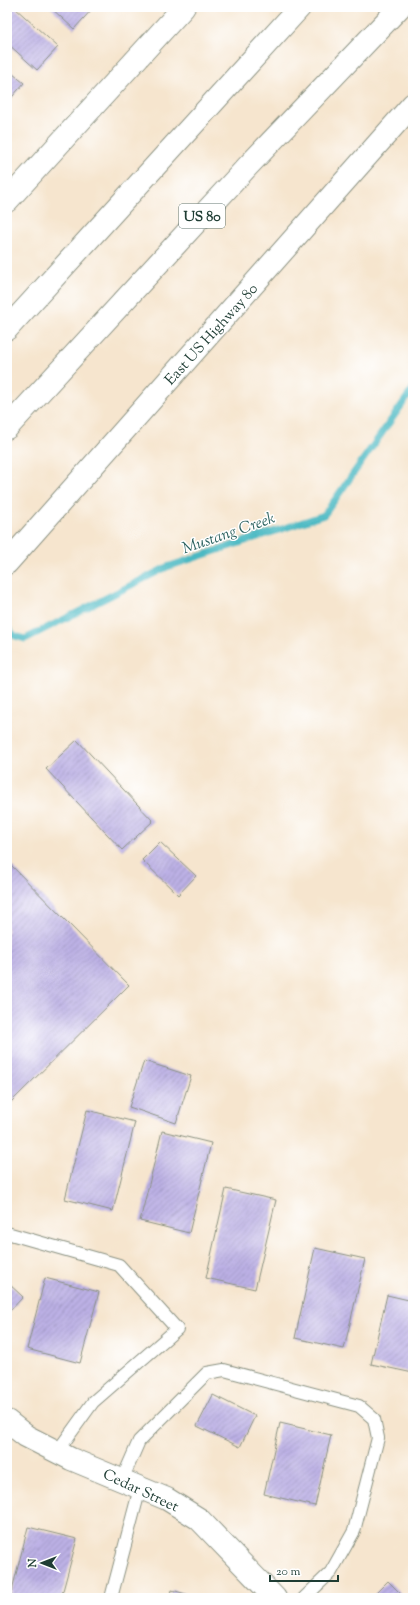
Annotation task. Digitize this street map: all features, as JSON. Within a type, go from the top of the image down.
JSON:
[{"type":"main road","points":[[7,202],[184,7]]},
{"type":"main road","points":[[7,329],[300,7]]},
{"type":"main road","name":"US 80","points":[[7,428],[247,166],[400,7]]},
{"type":"main road","name":"East US Highway 80","points":[[7,563],[413,104]]},
{"type":"main road","name":"Cedar Street","points":[[7,1421],[26,1436],[57,1452],[167,1499],[199,1519],[275,1598]]},
{"type":"lane","points":[[7,1233],[119,1265],[177,1329],[93,1402],[57,1452]]},
{"type":"lane","points":[[110,1598],[139,1441],[207,1373],[224,1370],[359,1406],[374,1419],[378,1438],[354,1531],[331,1572],[304,1598]]},
{"type":"building","points":[[7,7],[14,7],[58,47],[37,70],[7,43]]},
{"type":"building","points":[[50,7],[94,7],[74,29]]},
{"type":"building","points":[[7,69],[24,83],[7,103]]},
{"type":"building","points":[[77,740],[153,821],[122,850],[46,769]]},
{"type":"building","points":[[160,842],[196,876],[178,895],[142,860]]},
{"type":"building","points":[[7,861],[129,985],[7,1106]]},
{"type":"building","points":[[144,1061],[191,1076],[176,1123],[129,1107]]},
{"type":"building","points":[[87,1110],[135,1122],[113,1211],[65,1199]]},
{"type":"building","points":[[162,1131],[211,1143],[189,1233],[140,1221]]},
{"type":"building","points":[[226,1189],[276,1200],[255,1289],[206,1278]]},
{"type":"building","points":[[315,1248],[365,1259],[344,1349],[295,1338]]},
{"type":"building","points":[[45,1278],[99,1292],[80,1363],[27,1349]]},
{"type":"building","points":[[7,1282],[23,1297],[7,1314]]},
{"type":"building","points":[[387,1295],[413,1301],[413,1373],[371,1364]]},
{"type":"building","points":[[213,1395],[255,1416],[240,1447],[197,1426]]},
{"type":"building","points":[[280,1423],[331,1435],[315,1506],[264,1494]]},
{"type":"building","points":[[28,1527],[77,1539],[61,1598],[10,1598]]},
{"type":"building","points":[[388,1581],[405,1598],[371,1598]]},
{"type":"building","points":[[172,1590],[200,1598],[169,1598]]},
{"type":"waterway","name":"Mustang Creek","points":[[7,628],[15,636],[25,639],[167,567],[324,515],[413,389]]}]
